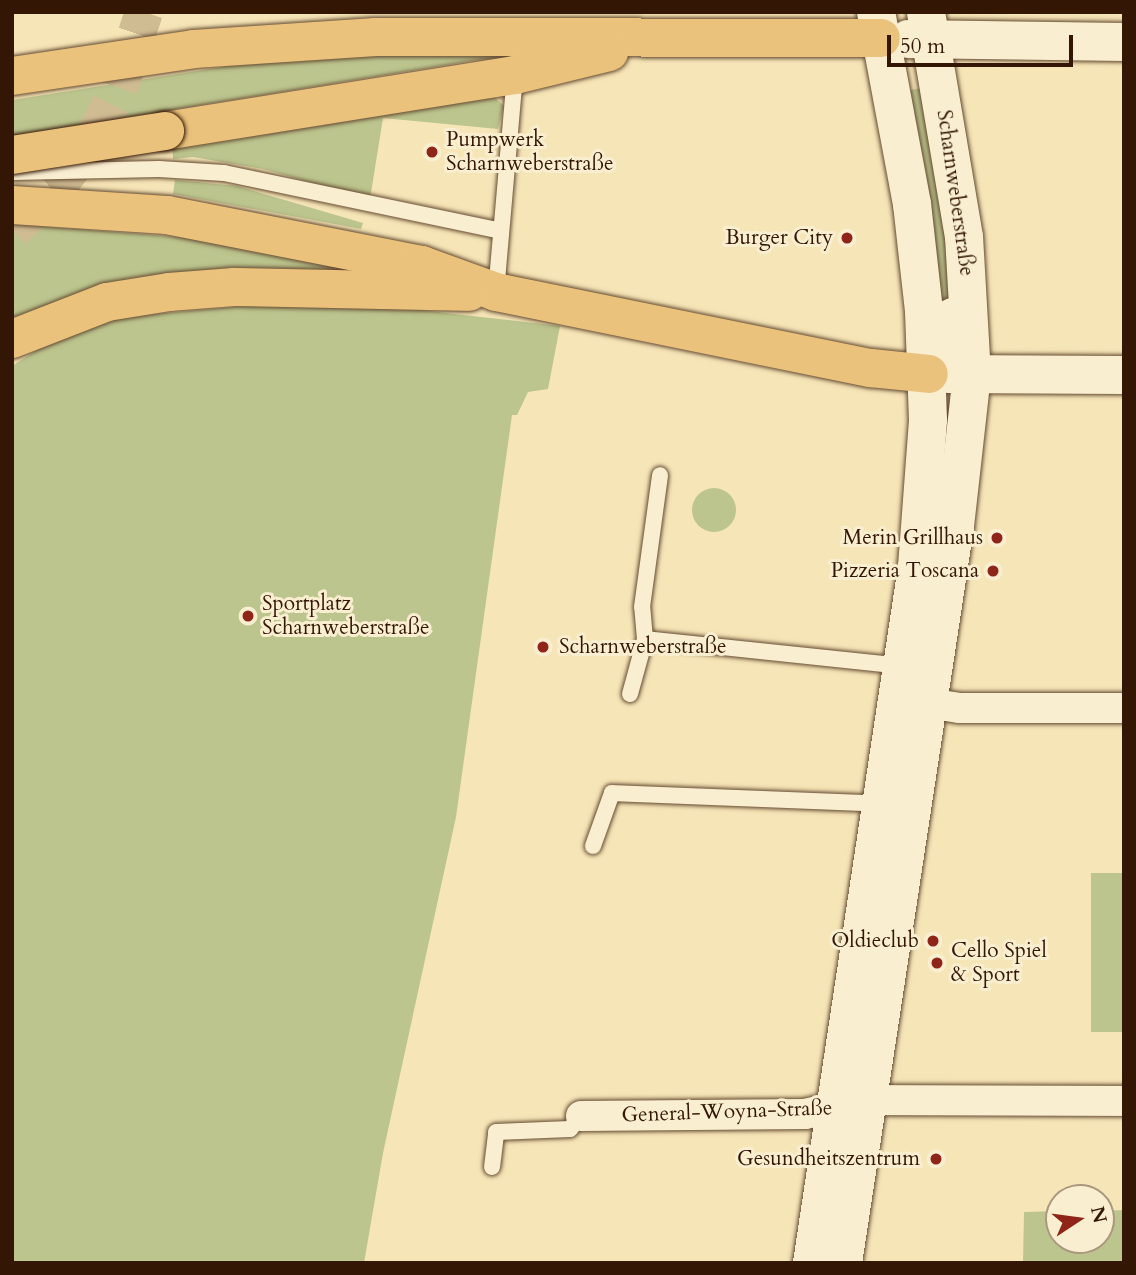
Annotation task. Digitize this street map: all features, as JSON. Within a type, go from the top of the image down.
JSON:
[{"type":"highway","points":[[12,76],[259,43],[503,35],[652,41],[879,25]]},
{"type":"highway","points":[[12,155],[515,75],[652,41]]},
{"type":"highway","points":[[12,205],[167,215],[422,265],[496,292],[871,368],[929,374]]},
{"type":"highway","points":[[12,339],[107,302],[169,292],[234,287],[496,292]]},
{"type":"main road","points":[[879,25],[928,26],[1124,42]]},
{"type":"main road","name":"Scharnweberstraße","points":[[843,1263],[851,1105],[881,804],[923,507],[929,374],[912,204],[879,25]]},
{"type":"main road","name":"Scharnweberstraße","points":[[812,1263],[851,1105],[928,703],[972,375],[964,237],[928,26]]},
{"type":"main road","points":[[929,374],[1124,375]]},
{"type":"street","points":[[928,703],[959,708],[1124,708]]},
{"type":"street","name":"General-Woyna-Straße","points":[[581,1116],[851,1105],[1124,1101]]},
{"type":"lane","points":[[496,292],[515,75]]},
{"type":"lane","points":[[12,172],[159,169],[224,173],[501,231]]},
{"type":"lane","points":[[630,694],[645,639],[642,607],[660,475]]},
{"type":"lane","points":[[645,639],[902,666]]},
{"type":"lane","points":[[593,846],[612,793],[881,804]]},
{"type":"lane","points":[[492,1167],[496,1132],[570,1129],[581,1116]]},
{"type":"green space","points":[[412,51],[519,53],[12,136],[12,100],[274,59]]},
{"type":"green space","points":[[922,88],[942,200],[952,311],[940,312],[930,200],[910,90]]},
{"type":"green space","points":[[492,95],[504,106],[498,129],[383,118],[370,199],[263,169],[193,157],[173,159],[172,144]]},
{"type":"green space","points":[[175,180],[237,186],[363,223],[361,229],[173,194]]},
{"type":"green space","points":[[12,224],[179,237],[371,272],[12,321]]},
{"type":"green space","name":"Sportplatz Scharnweberstraße","points":[[268,304],[367,304],[560,326],[548,389],[528,392],[517,415],[512,415],[456,817],[383,1153],[364,1263],[12,1263],[12,366],[57,337],[122,317]]},
{"type":"green space","points":[[714,488],[723,489],[730,494],[735,501],[735,519],[730,526],[723,531],[714,532],[705,531],[698,526],[693,519],[692,510],[693,501],[698,494],[705,489]]},
{"type":"green space","points":[[1091,873],[1124,873],[1124,1032],[1091,1032]]},
{"type":"green space","points":[[1115,1210],[1124,1210],[1124,1263],[1023,1263],[1024,1212],[1045,1211],[1045,1254],[1115,1254]]},
{"type":"tunnel","points":[[12,230],[56,189],[94,138],[119,88],[144,12]]},
{"type":"place","name":"Pumpwerk Scharnweberstraße","points":[[432,152]]},
{"type":"place","name":"Burger City","points":[[847,238]]},
{"type":"place","name":"Merin Grillhaus","points":[[997,538]]},
{"type":"place","name":"Pizzeria Toscana","points":[[993,571]]},
{"type":"place","name":"Sportplatz Scharnweberstraße","points":[[248,616]]},
{"type":"place","name":"Scharnweberstraße","points":[[543,647]]},
{"type":"place","name":"Oldieclub","points":[[933,941]]},
{"type":"place","name":"Cello Spiel & Sport","points":[[937,963]]},
{"type":"place","name":"Gesundheitszentrum","points":[[936,1159]]}]
